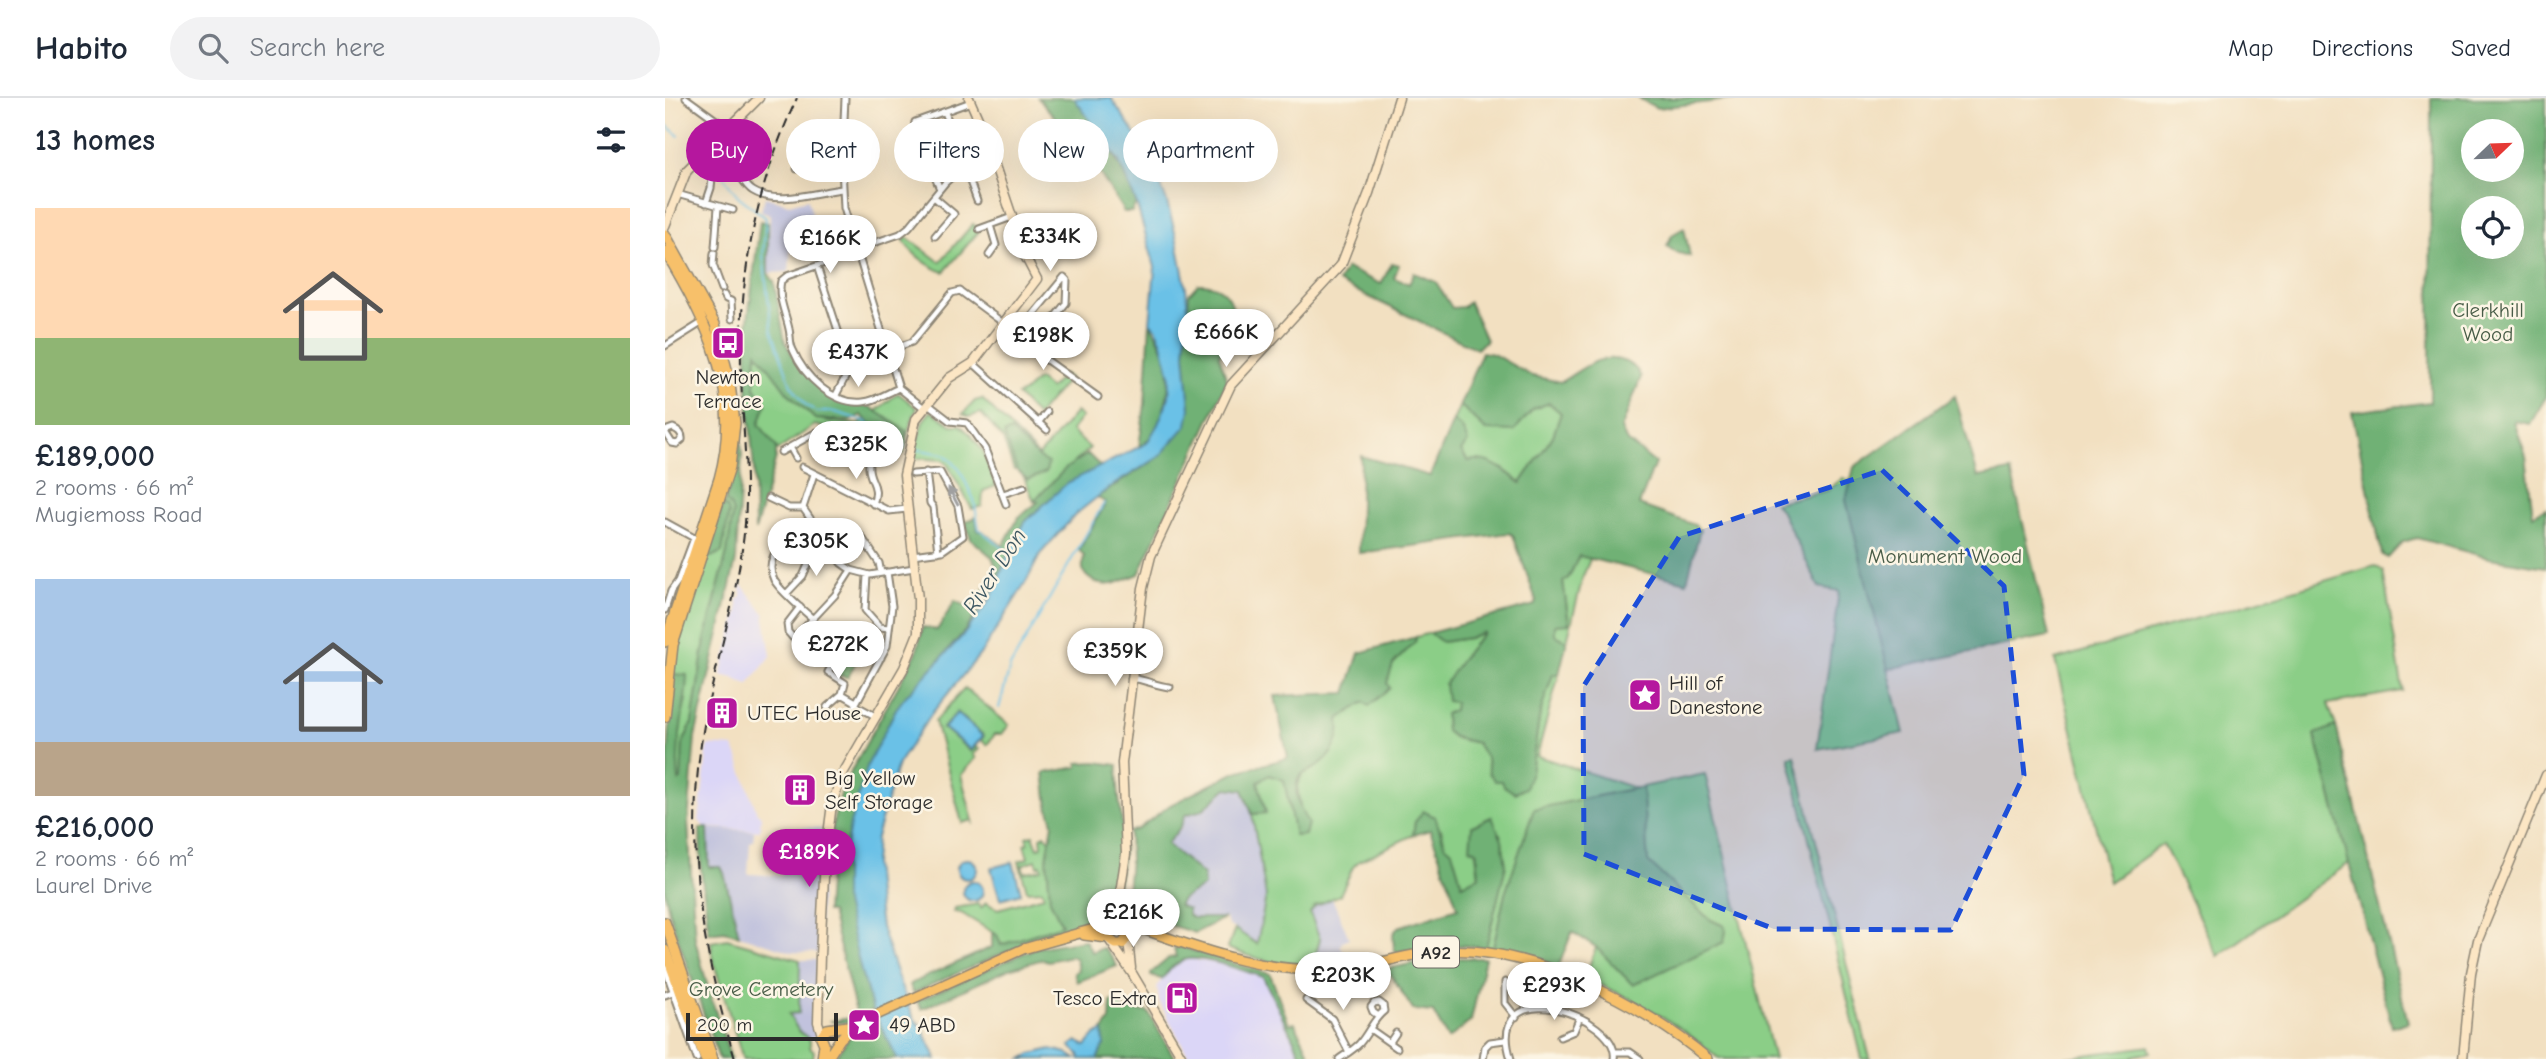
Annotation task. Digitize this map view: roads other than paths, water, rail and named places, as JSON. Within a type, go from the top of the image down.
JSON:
[{"type":"main road","points":[[665,234],[708,320],[719,363],[728,424],[722,470],[667,643],[665,717]]},
{"type":"main road","points":[[665,251],[708,320]]},
{"type":"main road","name":"A92","points":[[825,1059],[825,1030],[857,1024],[1023,949],[1057,938],[1082,934],[1119,920],[1237,959],[1286,968],[1328,970],[1369,966],[1440,951],[1475,950],[1507,955],[1556,972],[1635,1008],[1685,1040],[1708,1059]]},
{"type":"main road","points":[[665,922],[680,989],[713,1059]]},
{"type":"main road","points":[[1125,923],[1130,930],[1128,939]]},
{"type":"main road","points":[[1109,940],[1106,929],[1110,924]]},
{"type":"main road","name":"A92","points":[[1082,934],[1119,944],[1128,939],[1145,936],[1173,939]]},
{"type":"main road","points":[[665,950],[705,1059]]},
{"type":"main road","name":"A92","points":[[825,1059],[857,1024]]},
{"type":"main road","points":[[823,1040],[829,1047],[838,1042],[833,1029]]},
{"type":"street","points":[[686,98],[715,119]]},
{"type":"street","points":[[844,119],[845,98]]},
{"type":"street","points":[[1110,924],[1119,899],[1126,854],[1122,763],[1131,678],[1143,587],[1156,544],[1231,385],[1341,265],[1369,193],[1399,98]]},
{"type":"street","points":[[736,119],[754,100]]},
{"type":"street","points":[[940,188],[914,128],[915,122],[970,100],[977,119]]},
{"type":"street","points":[[945,112],[948,119]]},
{"type":"street","points":[[706,203],[713,167],[721,162],[733,166],[753,191],[797,198],[842,189]]},
{"type":"street","points":[[665,226],[686,172]]},
{"type":"street","points":[[842,182],[844,208],[899,388],[950,421],[967,423],[985,449],[1006,504]]},
{"type":"street","points":[[899,388],[877,399],[850,401],[813,381],[789,340],[790,332],[779,285],[782,279],[900,234],[946,182]]},
{"type":"street","points":[[970,182],[977,201]]},
{"type":"street","points":[[823,1040],[818,1022],[828,825],[842,775],[904,668],[918,633],[919,612],[904,475],[916,419],[949,379],[973,363],[1037,279],[1026,258],[1000,182]]},
{"type":"street","points":[[676,196],[733,210]]},
{"type":"street","points":[[666,208],[676,196]]},
{"type":"street","points":[[934,197],[954,214],[935,236]]},
{"type":"street","points":[[718,207],[713,265],[726,299],[731,301],[731,319]]},
{"type":"street","points":[[979,229],[1012,217]]},
{"type":"street","points":[[989,255],[996,245],[990,225]]},
{"type":"street","points":[[817,266],[843,346],[847,374],[836,395]]},
{"type":"street","points":[[1031,347],[1045,330],[1066,303],[1067,280],[1064,277],[1031,317],[1045,330]]},
{"type":"street","points":[[887,351],[912,342],[956,291],[962,291],[1098,397]]},
{"type":"street","points":[[665,346],[708,320]]},
{"type":"street","points":[[843,346],[882,334]]},
{"type":"street","points":[[973,363],[1047,430]]},
{"type":"street","points":[[1038,422],[1047,412]]},
{"type":"street","points":[[781,452],[819,432],[873,448],[869,469],[877,488],[873,503]]},
{"type":"street","points":[[790,447],[796,458]]},
{"type":"street","points":[[802,467],[889,511],[907,509]]},
{"type":"street","points":[[926,472],[938,552]]},
{"type":"street","points":[[912,555],[938,552],[963,536],[958,506],[940,472],[913,474]]},
{"type":"street","points":[[803,508],[814,474]]},
{"type":"street","points":[[1003,494],[1024,487]]},
{"type":"street","points":[[768,498],[789,508],[803,508]]},
{"type":"street","points":[[803,508],[841,563],[851,570],[867,575],[914,568]]},
{"type":"street","points":[[810,519],[790,534],[773,556],[773,579],[813,619]]},
{"type":"street","points":[[665,522],[700,540],[671,591],[665,610]]},
{"type":"street","points":[[786,593],[803,576],[811,558],[855,536],[861,536],[884,572],[892,607],[887,646],[855,705],[877,717]]},
{"type":"street","points":[[800,607],[787,624],[788,632],[795,639],[844,583],[851,570]]},
{"type":"street","points":[[867,575],[865,610],[880,626],[890,628]]},
{"type":"street","points":[[834,629],[881,658]]},
{"type":"street","points":[[827,708],[843,692],[845,682],[828,672],[848,637]]},
{"type":"street","points":[[1131,678],[1170,687]]},
{"type":"street","points":[[843,692],[857,700]]},
{"type":"street","points":[[2463,1059],[2471,973],[2478,940],[2546,775]]},
{"type":"street","points":[[1119,899],[1125,923]]},
{"type":"street","points":[[1128,939],[1127,951],[1132,973]]},
{"type":"street","points":[[1109,940],[1132,973],[1183,1059]]},
{"type":"street","points":[[665,968],[680,989],[697,1059]]},
{"type":"street","points":[[1505,982],[1505,1003],[1516,1017]]},
{"type":"street","points":[[665,995],[680,989]]},
{"type":"street","points":[[1306,1000],[1332,1019],[1349,1052]]},
{"type":"street","points":[[1317,1008],[1322,1000]]},
{"type":"street","points":[[1511,1059],[1505,1040],[1516,1017],[1535,1006],[1546,1006],[1602,1030],[1615,1056],[1630,1052],[1640,1059]]},
{"type":"street","points":[[819,1010],[823,1020],[833,1029]]},
{"type":"street","points":[[1339,1059],[1358,1045],[1377,1014]]},
{"type":"street","points":[[1560,1037],[1574,1031],[1579,1019]]},
{"type":"street","points":[[1370,1029],[1397,1048]]},
{"type":"street","points":[[1389,1042],[1396,1033]]},
{"type":"street","points":[[1483,1059],[1485,1048],[1490,1042],[1505,1040]]},
{"type":"water","name":"River Don","points":[[1074,98],[1111,98],[1125,119],[1123,119],[1123,172],[1109,147],[1109,119],[1089,119]]},
{"type":"water","name":"River Don","points":[[1127,182],[1160,182],[1176,236],[1188,313],[1185,354],[1190,409],[1187,425],[1159,457],[1110,487],[1076,514],[1041,553],[982,652],[932,713],[898,764],[876,837],[874,864],[881,927],[914,1019],[922,1028],[937,1059],[897,1059],[873,1010],[844,899],[844,860],[850,824],[868,764],[896,709],[964,634],[991,598],[1009,552],[1025,522],[1067,483],[1147,443],[1158,424],[1169,397],[1170,375],[1162,343],[1156,328],[1150,323],[1155,267]]},
{"type":"water","points":[[957,713],[983,736],[971,750],[944,728]]},
{"type":"water","points":[[967,859],[974,862],[977,869],[974,876],[967,879],[960,876],[957,869],[960,862]]},
{"type":"water","points":[[1013,862],[1021,893],[1000,899],[991,868]]},
{"type":"water","points":[[973,881],[980,884],[983,891],[980,898],[973,901],[966,898],[963,891],[966,884]]},
{"type":"water","points":[[1103,1031],[1104,1045],[1097,1059],[1080,1059],[1079,1054],[1070,1046],[1077,1041],[1086,1046],[1095,1035]]},
{"type":"water","points":[[1051,1049],[1067,1053],[1076,1059],[1022,1059],[1031,1054]]},
{"type":"waterway","points":[[665,124],[679,136]]},
{"type":"waterway","points":[[728,182],[738,196],[766,218],[763,255],[772,331],[791,385],[806,405],[817,412],[835,412],[867,422],[879,435],[905,448]]},
{"type":"waterway","points":[[914,449],[944,454],[959,468],[974,500],[979,529],[1009,553]]},
{"type":"waterway","points":[[999,708],[1010,667],[1104,503]]},
{"type":"railway","points":[[735,1059],[705,936],[699,896],[695,816],[703,731],[738,576],[745,523],[741,349],[749,252],[763,189],[797,98]]},
{"type":"place","name":"Newton Terrace","points":[[728,343]]},
{"type":"place","name":"Hill of Danestone","points":[[1645,695]]},
{"type":"place","name":"UTEC House","points":[[722,713]]},
{"type":"place","name":"Big Yellow Self Storage","points":[[800,790]]},
{"type":"place","name":"Tesco Extra","points":[[1182,998]]},
{"type":"place","name":"49 ABD","points":[[864,1025]]},
{"type":"park label","name":"Clerkhill Wood","points":[[2488,322]]},
{"type":"park label","name":"Monument Wood","points":[[1945,556]]},
{"type":"park label","name":"Grove Cemetery","points":[[761,989]]}]
